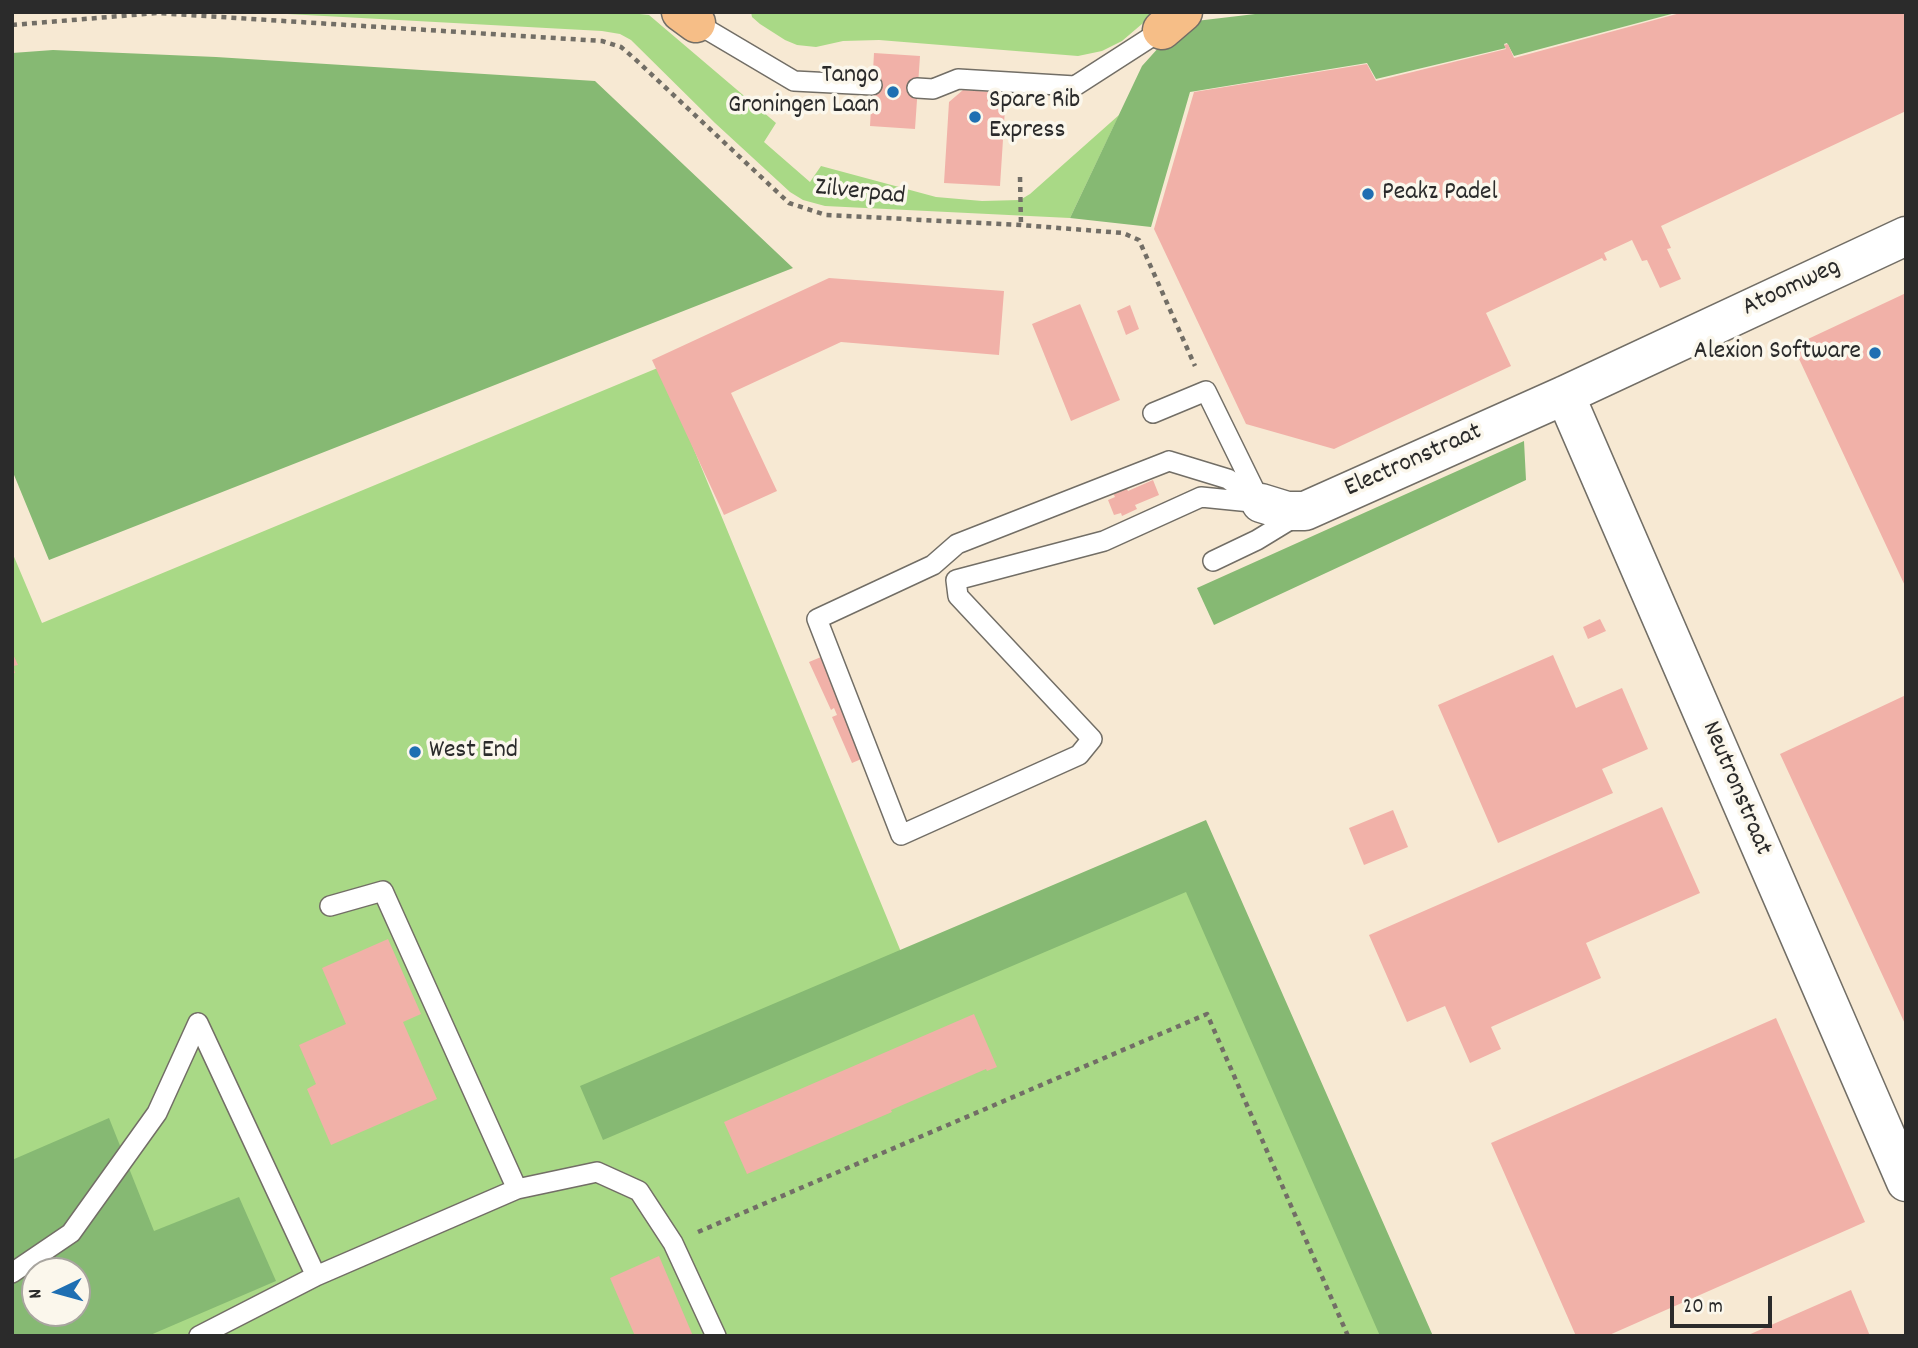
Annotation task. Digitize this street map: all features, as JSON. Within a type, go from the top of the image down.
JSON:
[{"type":"street","name":"Atoomweg","points":[[1565,395],[1906,236]]},
{"type":"street","name":"Electronstraat","points":[[1305,511],[1565,395]]},
{"type":"street","name":"Neutronstraat","points":[[1565,395],[1906,1182]]},
{"type":"street","points":[[1261,503],[1287,512],[1305,511]]},
{"type":"lane","points":[[689,18],[794,80],[872,85]]},
{"type":"lane","points":[[917,88],[933,89],[958,79],[1075,86],[1172,21]]},
{"type":"lane","points":[[1153,413],[1206,391],[1261,503]]},
{"type":"lane","points":[[1169,461],[1228,479],[1261,503],[1201,497],[1104,541],[956,580],[958,596],[1092,739],[1079,755],[901,835],[817,619],[933,565],[957,544],[1169,461]]},
{"type":"lane","points":[[1213,561],[1305,511]]},
{"type":"lane","points":[[330,906],[383,891],[517,1189]]},
{"type":"lane","points":[[12,1273],[71,1233],[157,1113],[198,1023],[316,1276]]},
{"type":"lane","points":[[199,1336],[316,1276],[517,1189],[597,1172],[639,1191],[673,1243],[716,1336]]},
{"type":"path","name":"Zilverpad","points":[[12,25],[158,13],[602,41],[621,47],[635,59],[789,203],[826,215],[1123,233],[1139,240],[1206,391]]},
{"type":"path","points":[[1020,177],[1021,225]]},
{"type":"path","points":[[673,1243],[1207,1014],[1348,1336]]},
{"type":"green space","points":[[250,12],[621,12],[649,15],[776,123],[764,142],[810,182],[821,166],[936,197],[982,201],[1020,200],[1119,115],[1070,218],[825,206],[803,200],[790,192],[631,40],[620,34]]},
{"type":"green space","points":[[751,12],[1156,12],[1122,41],[1102,51],[1078,56],[879,40],[843,41],[816,47],[797,45],[760,24],[752,17]]},
{"type":"green space","points":[[1272,12],[1679,12],[1514,56],[1507,43],[1504,44],[1506,48],[1376,79],[1367,63],[1190,92],[1151,227],[1070,218],[1142,66],[1160,46],[1196,21]]},
{"type":"green space","points":[[53,50],[216,57],[595,81],[793,268],[49,560],[12,470],[12,53]]},
{"type":"green space","name":"West End","points":[[660,367],[920,998],[1207,880],[1399,1336],[12,1336],[12,552],[42,623]]},
{"type":"green space","points":[[1524,441],[1526,480],[1214,625],[1197,588]]},
{"type":"green space","points":[[1206,820],[1433,1336],[1380,1336],[1186,892],[603,1140],[580,1086]]},
{"type":"green space","points":[[109,1118],[154,1231],[239,1197],[276,1281],[148,1336],[12,1336],[12,1160]]},
{"type":"building","points":[[1684,12],[1906,12],[1906,111],[1661,226],[1671,248],[1667,249],[1681,279],[1660,288],[1647,260],[1642,261],[1632,240],[1604,253],[1607,260],[1602,258],[1486,313],[1511,366],[1334,449],[1246,424],[1154,229],[1194,92],[1367,64],[1376,81],[1506,49],[1504,45],[1508,44],[1514,58]]},
{"type":"building","points":[[874,53],[920,56],[915,129],[870,126]]},
{"type":"building","points":[[963,90],[1006,93],[1000,186],[944,183],[949,102]]},
{"type":"building","points":[[829,278],[1004,291],[999,355],[841,342],[731,393],[777,491],[724,515],[652,360]]},
{"type":"building","points":[[1906,293],[1906,588],[1793,346]]},
{"type":"building","points":[[1080,304],[1120,400],[1071,421],[1032,324]]},
{"type":"building","points":[[1130,305],[1139,329],[1126,335],[1117,311]]},
{"type":"building","points":[[1153,480],[1159,495],[1135,505],[1137,509],[1122,516],[1121,513],[1114,515],[1108,500],[1115,497],[1113,493],[1126,487],[1128,491]]},
{"type":"building","points":[[1600,619],[1606,631],[1588,639],[1583,627]]},
{"type":"building","points":[[12,652],[18,665],[13,666],[15,673],[12,674]]},
{"type":"building","points":[[1553,655],[1576,708],[1622,688],[1648,749],[1602,769],[1613,793],[1498,843],[1438,705]]},
{"type":"building","points":[[821,657],[866,757],[852,763],[832,717],[837,715],[834,708],[831,710],[809,662]]},
{"type":"building","points":[[1906,695],[1906,1026],[1780,754]]},
{"type":"building","points":[[1662,807],[1700,893],[1586,943],[1601,978],[1491,1027],[1501,1049],[1470,1063],[1445,1006],[1407,1022],[1369,935]]},
{"type":"building","points":[[1393,810],[1408,847],[1364,865],[1349,828]]},
{"type":"building","points":[[388,939],[421,1014],[403,1022],[437,1099],[331,1145],[307,1089],[316,1084],[299,1045],[346,1024],[322,968]]},
{"type":"building","points":[[974,1014],[997,1067],[987,1071],[986,1069],[747,1174],[724,1122]]},
{"type":"building","points":[[1776,1018],[1865,1222],[1607,1336],[1576,1336],[1491,1143]]},
{"type":"building","points":[[659,1256],[693,1336],[635,1336],[610,1278]]},
{"type":"building","points":[[1851,1290],[1870,1336],[1746,1336]]},
{"type":"place","name":"Tango Groningen Laan","points":[[893,92]]},
{"type":"place","name":"Spare Rib Express","points":[[975,117]]},
{"type":"place","name":"Peakz Padel","points":[[1368,194]]},
{"type":"place","name":"Alexion Software","points":[[1875,353]]},
{"type":"place","name":"West End","points":[[415,752]]}]
